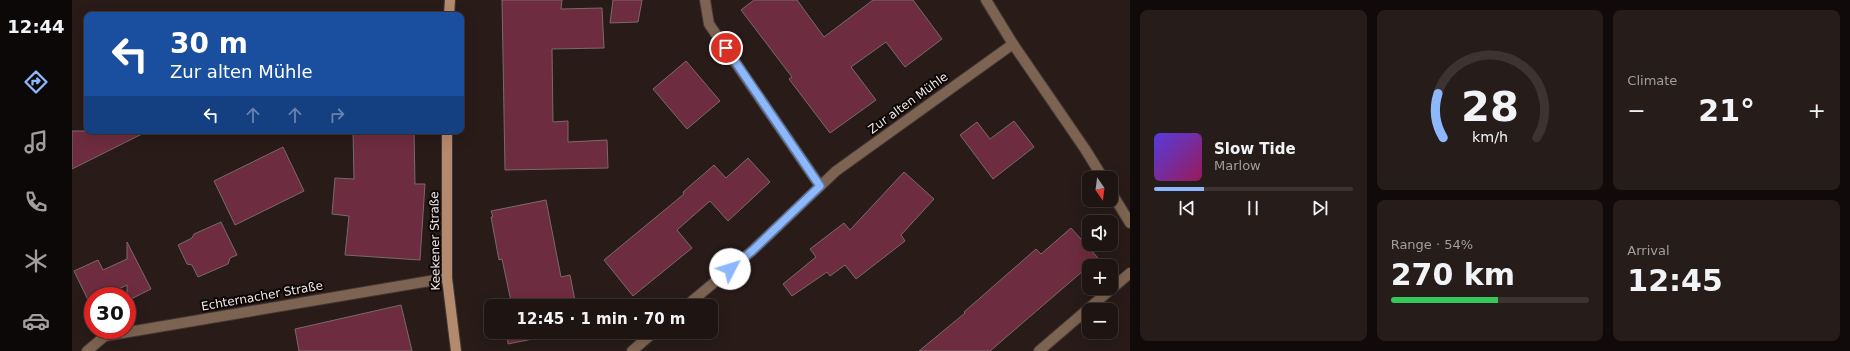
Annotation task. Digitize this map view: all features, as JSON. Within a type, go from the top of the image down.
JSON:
[{"type":"main road","points":[[449,12],[450,0]]},
{"type":"main road","name":"Keekener Straße","points":[[447,134],[447,278],[456,351]]},
{"type":"street","points":[[705,0],[709,24],[820,186]]},
{"type":"street","points":[[986,0],[1013,44],[1099,171]]},
{"type":"street","name":"Zur alten Mühle","points":[[694,299],[752,251],[836,171],[1013,44]]},
{"type":"street","points":[[1118,203],[1130,223]]},
{"type":"street","points":[[1039,351],[1130,273]]},
{"type":"street","name":"Echternacher Straße","points":[[87,351],[105,336],[447,278]]},
{"type":"street","points":[[632,351],[646,339]]},
{"type":"building","points":[[502,0],[562,0],[561,9],[602,8],[604,48],[552,49],[553,122],[568,121],[568,142],[607,140],[608,168],[505,170]]},
{"type":"building","points":[[613,0],[642,0],[638,22],[610,23]]},
{"type":"building","points":[[754,0],[797,0],[824,37],[873,0],[913,0],[942,39],[905,67],[886,42],[851,67],[876,100],[830,133],[789,79],[792,77],[741,10]]},
{"type":"building","points":[[686,61],[720,101],[687,129],[653,89]]},
{"type":"building","points":[[1014,121],[1034,147],[993,179],[960,135],[977,122],[990,139]]},
{"type":"building","points":[[72,131],[84,131],[84,134],[142,134],[72,169]]},
{"type":"building","points":[[353,134],[414,134],[415,184],[425,184],[420,260],[345,255],[349,216],[332,214],[335,178],[354,179]]},
{"type":"building","points":[[283,147],[304,191],[235,225],[214,181]]},
{"type":"building","points":[[748,158],[770,182],[728,221],[710,201],[677,230],[692,248],[633,296],[604,260],[684,194],[683,192],[714,165],[726,178]]},
{"type":"building","points":[[904,172],[934,199],[901,235],[905,241],[856,279],[845,265],[830,276],[827,272],[792,296],[783,284],[816,257],[810,249],[844,223],[850,230]]},
{"type":"building","points":[[546,200],[561,277],[570,275],[575,299],[511,299],[502,259],[499,260],[491,211]]},
{"type":"building","points":[[221,222],[237,255],[230,258],[228,264],[198,277],[192,265],[187,264],[178,245],[192,238],[194,234]]},
{"type":"building","points":[[1071,228],[1082,240],[1082,251],[1092,251],[1098,258],[1082,259],[1082,272],[990,351],[919,351],[965,313],[964,312],[1036,249],[1041,254]]},
{"type":"building","points":[[127,242],[151,289],[136,296],[136,287],[127,287],[127,285],[123,287],[84,287],[84,292],[74,271],[98,260],[103,270],[127,259]]},
{"type":"building","points":[[401,305],[412,351],[299,351],[295,329]]},
{"type":"building","points":[[508,339],[533,339],[508,344]]},
{"type":"route","points":[[726,48],[820,186],[752,251],[730,269]]}]
